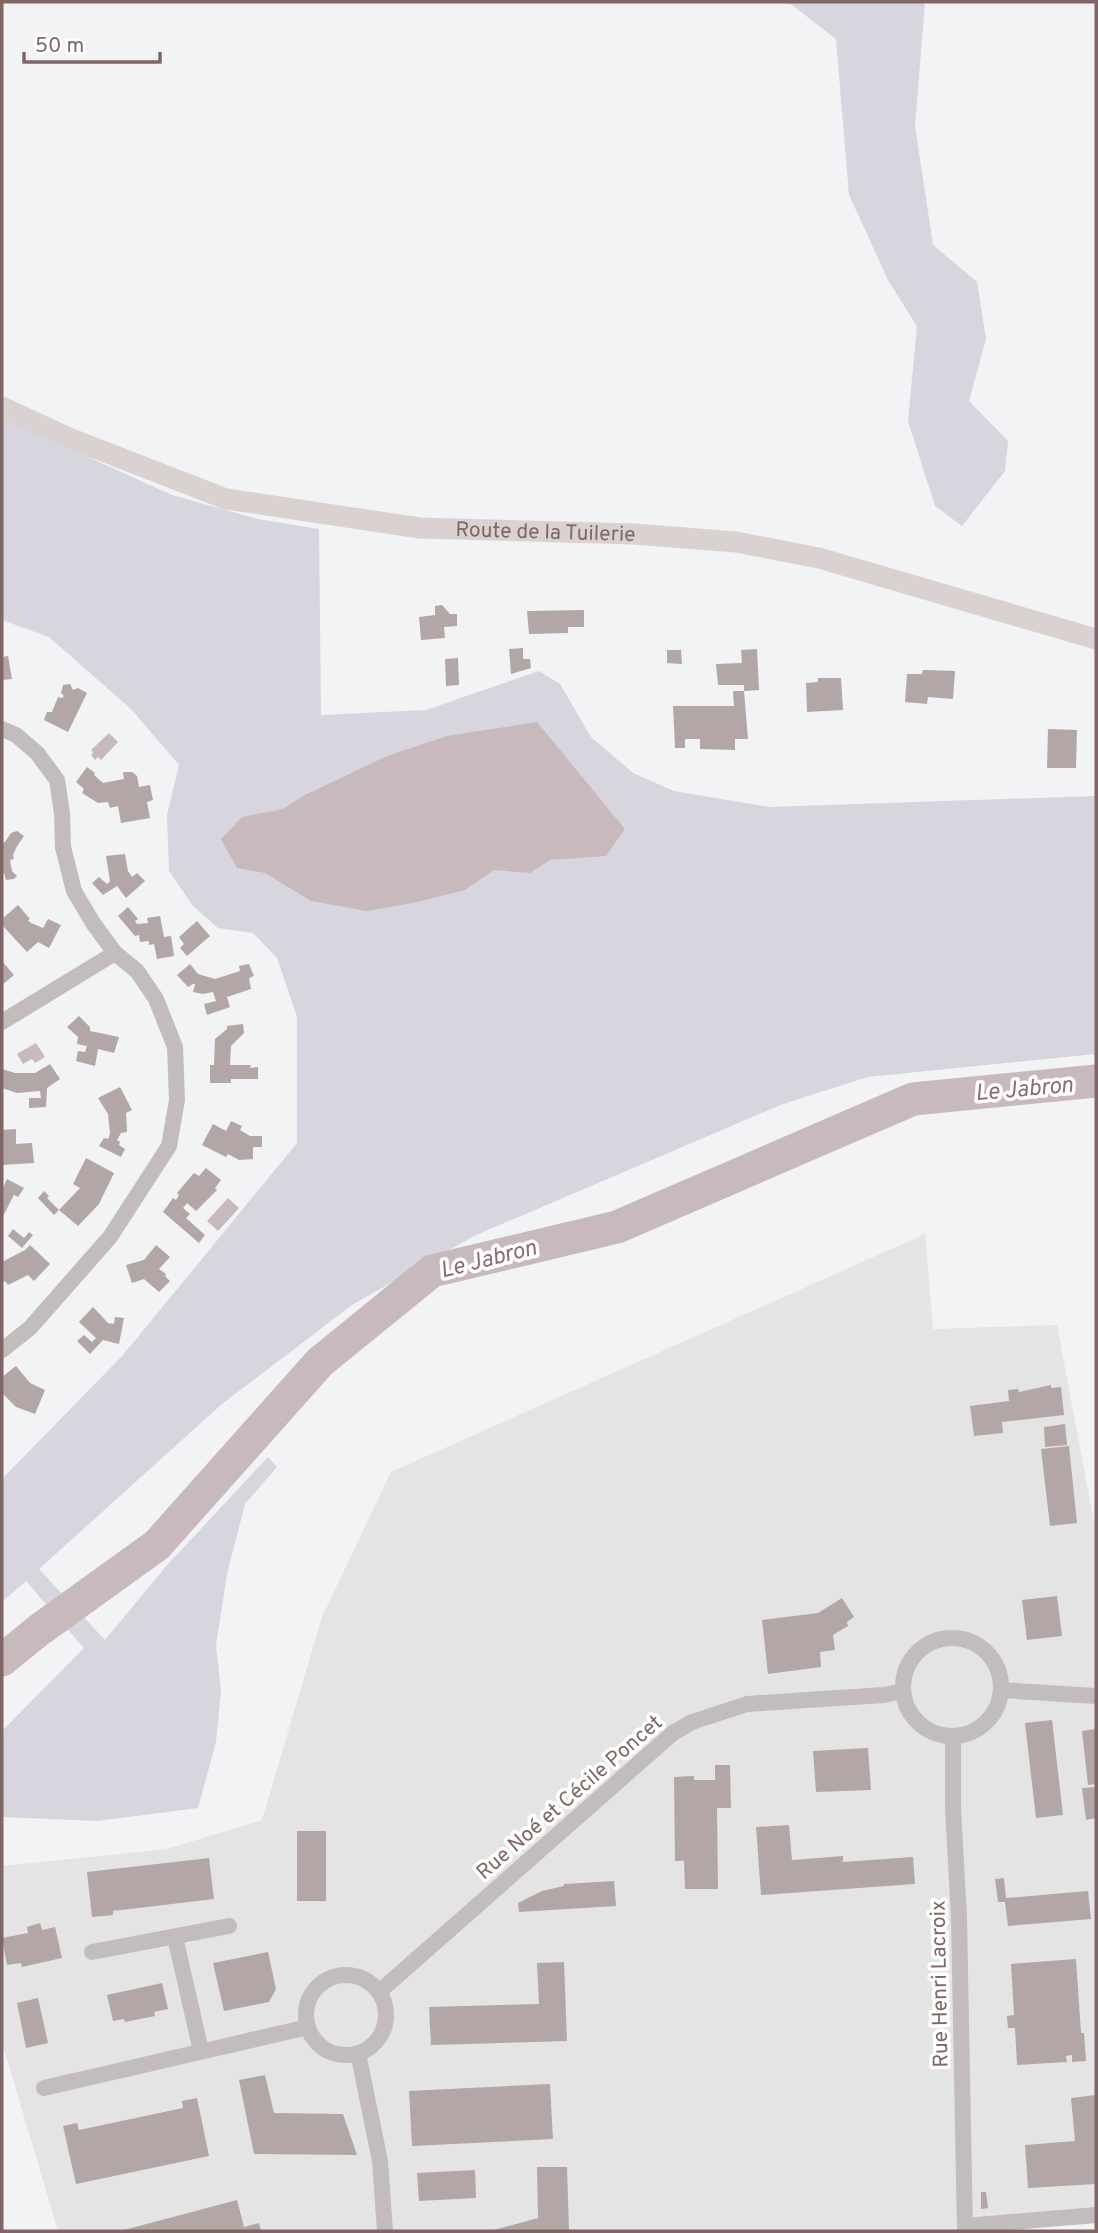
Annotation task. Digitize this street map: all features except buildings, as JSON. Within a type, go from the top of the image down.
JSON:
[{"type":"main road","name":"Route de la Tuilerie","points":[[2,407],[69,438],[226,499],[420,528],[634,534],[736,542],[819,558],[1096,639]]},
{"type":"street","points":[[2,729],[16,735],[37,753],[57,780],[63,847],[74,891],[115,953],[138,971],[156,999],[175,1047],[177,1100],[169,1146],[110,1237],[30,1328],[2,1350]]},
{"type":"street","points":[[2,1022],[115,953]]},
{"type":"street","points":[[957,1638],[977,1645],[993,1660],[1001,1690],[995,1710],[982,1726],[953,1736],[933,1732],[915,1720],[902,1691],[905,1670],[917,1652],[935,1640],[957,1638]]},
{"type":"street","points":[[1001,1690],[1096,1696]]},
{"type":"street","name":"Rue Noé et Cécile Poncet","points":[[379,1992],[606,1790],[673,1734],[692,1722],[747,1704],[884,1695],[902,1691]]},
{"type":"street","name":"Rue Henri Lacroix","points":[[953,1736],[965,2229]]},
{"type":"street","points":[[92,1952],[229,1926]]},
{"type":"street","points":[[175,1937],[201,2052]]},
{"type":"street","points":[[353,1976],[363,1979],[379,1992],[386,2012],[385,2022],[376,2042],[368,2049],[348,2055],[327,2051],[312,2037],[306,2017],[310,1997],[324,1982],[333,1977],[353,1976]]},
{"type":"street","points":[[44,2088],[308,2027]]},
{"type":"street","points":[[358,2053],[380,2161],[385,2231]]},
{"type":"street","points":[[965,2229],[1096,2215]]},
{"type":"shaded area","points":[[778,2],[925,2],[915,126],[933,245],[977,282],[986,339],[969,401],[1008,441],[1005,471],[962,526],[935,506],[908,421],[917,326],[889,282],[849,195],[836,39],[792,5]]},
{"type":"shaded area","points":[[2,418],[172,495],[258,519],[319,529],[321,715],[426,710],[539,671],[560,684],[591,737],[633,773],[674,791],[769,807],[1096,796],[1096,1054],[868,1077],[783,1104],[474,1236],[352,1305],[222,1404],[39,1569],[105,1640],[169,1563],[268,1457],[277,1467],[245,1504],[227,1574],[216,1645],[221,1691],[216,1742],[198,1808],[97,1821],[2,1817],[2,1731],[84,1648],[26,1581],[2,1602],[2,1479],[123,1355],[297,1143],[297,1017],[277,958],[253,933],[218,928],[193,906],[169,871],[167,815],[179,765],[131,709],[49,637],[2,620]]},
{"type":"shaded area","points":[[537,722],[625,829],[606,856],[550,860],[530,873],[494,870],[465,890],[366,911],[311,901],[265,873],[237,868],[221,839],[242,817],[283,809],[303,796],[387,756],[447,736]]},
{"type":"shaded area","points":[[109,733],[118,742],[101,760],[98,757],[95,760],[91,750]]},
{"type":"shaded area","points":[[36,1043],[45,1057],[35,1063],[32,1059],[23,1064],[17,1054]]},
{"type":"shaded area","points":[[228,1198],[239,1208],[218,1231],[207,1221]]},
{"type":"shaded area","points":[[925,1234],[933,1329],[1057,1325],[1096,1533],[1096,2223],[985,2231],[58,2231],[2,2042],[2,1866],[167,1849],[262,1820],[322,1617],[391,1472]]},
{"type":"waterway","name":"Le Jabron","points":[[2,1660],[157,1545],[320,1362],[432,1271],[617,1227],[913,1099],[1096,1081]]}]
